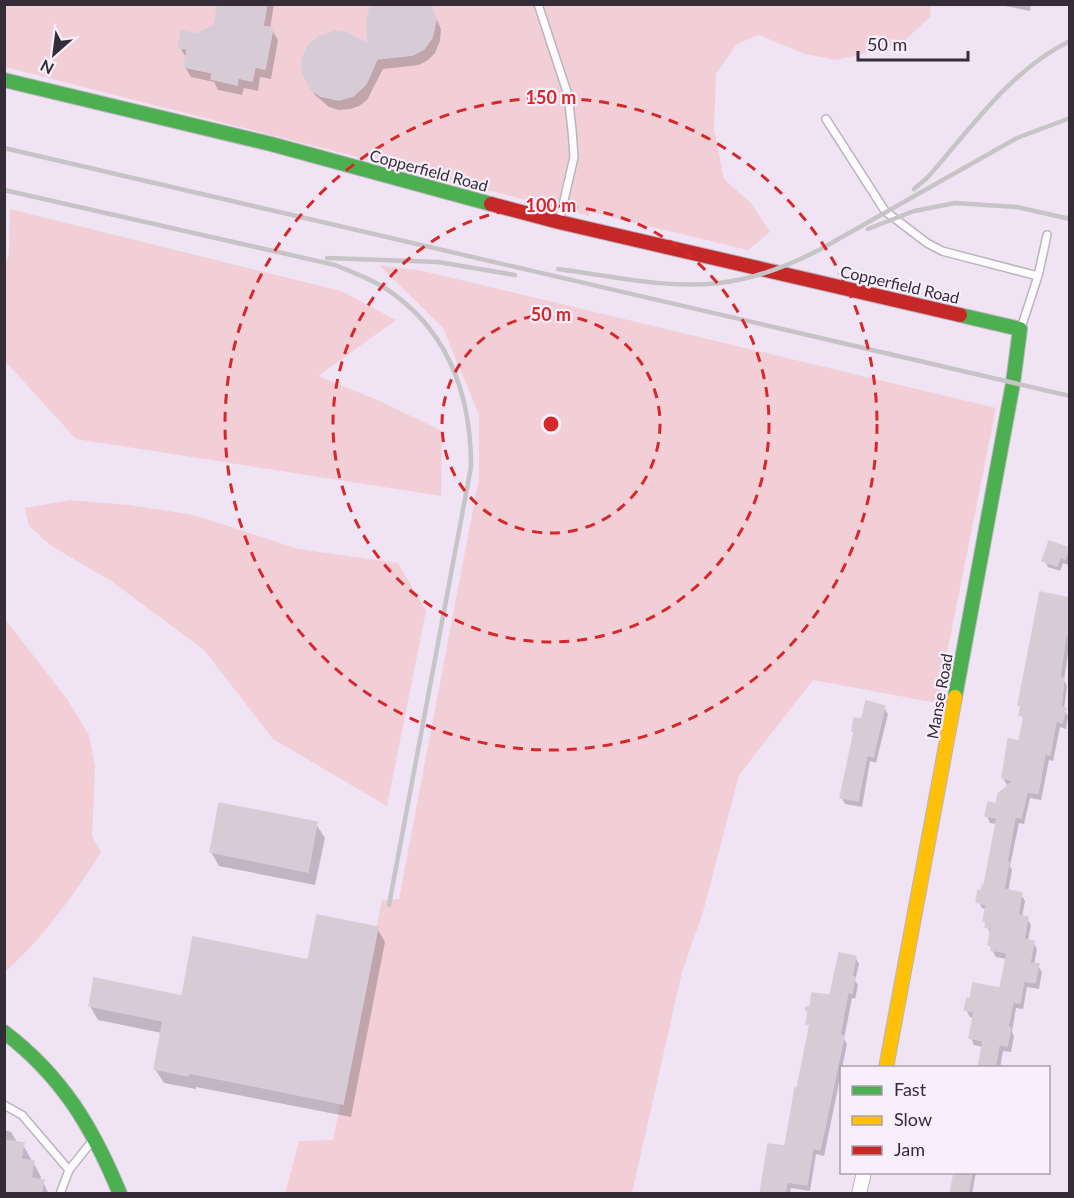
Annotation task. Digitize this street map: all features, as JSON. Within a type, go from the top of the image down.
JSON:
[{"type":"street","name":"Copperfield Road","points":[[4,80],[271,144],[559,222],[1020,329]]},
{"type":"street","name":"Manse Road","points":[[886,1066],[1013,383],[1020,329]]},
{"type":"street","points":[[4,1032],[21,1043],[55,1076],[95,1138],[120,1194]]},
{"type":"street","points":[[860,1194],[864,1174]]},
{"type":"lane","points":[[538,4],[568,95],[572,130],[574,157],[559,222]]},
{"type":"lane","points":[[826,119],[885,211],[927,243],[942,251],[1038,276]]},
{"type":"lane","points":[[1020,329],[1038,276],[1047,235]]},
{"type":"lane","points":[[4,1105],[22,1115],[69,1170]]},
{"type":"lane","points":[[60,1194],[69,1170],[95,1138]]},
{"type":"shaded area","points":[[4,5],[931,5],[930,17],[901,44],[837,60],[805,54],[759,35],[737,44],[716,74],[714,129],[724,179],[752,204],[770,232],[748,250],[590,212],[589,216],[5,67]]},
{"type":"shaded area","points":[[10,209],[341,291],[396,320],[318,376],[382,402],[442,431],[441,496],[76,439],[5,361],[4,267],[9,254]]},
{"type":"shaded area","points":[[379,265],[423,271],[996,408],[937,703],[813,680],[739,775],[703,912],[682,972],[632,1193],[285,1194],[299,1141],[333,1140],[382,900],[399,899],[479,478],[479,415],[443,328]]},
{"type":"shaded area","points":[[70,500],[129,505],[194,515],[298,549],[398,563],[426,611],[387,806],[273,739],[204,650],[111,581],[50,545],[29,526],[25,508]]},
{"type":"shaded area","points":[[5,619],[67,699],[89,735],[95,767],[92,836],[101,852],[57,916],[5,972]]},
{"type":"building","points":[[218,4],[267,4],[263,26],[273,28],[265,69],[255,67],[252,81],[238,78],[237,85],[211,79],[212,73],[184,67],[187,49],[178,48],[181,31],[197,34],[214,25]]},
{"type":"building","points":[[371,4],[431,4],[436,20],[432,38],[424,49],[413,55],[377,59],[366,84],[353,96],[339,100],[320,96],[310,88],[302,72],[302,60],[307,47],[318,37],[336,31],[347,33],[368,44],[367,18]]},
{"type":"building","points":[[1049,541],[1069,548],[1065,559],[1060,557],[1057,566],[1042,561]]},
{"type":"building","points":[[1040,592],[1070,598],[1070,636],[1066,635],[1060,677],[1064,678],[1061,707],[1066,708],[1062,723],[1056,721],[1050,755],[1045,754],[1038,794],[1027,792],[1021,818],[1015,817],[1004,889],[1022,893],[1018,915],[1028,917],[1024,939],[1034,941],[1030,963],[1039,964],[1035,983],[1024,981],[1020,1003],[1013,1002],[1007,1046],[999,1045],[995,1066],[978,1066],[983,1041],[969,1038],[974,1012],[964,1010],[967,998],[970,999],[973,983],[1000,988],[1007,953],[991,950],[992,946],[988,945],[991,928],[985,927],[986,922],[983,921],[986,905],[976,902],[978,890],[981,891],[984,885],[997,818],[985,816],[988,802],[996,804],[998,794],[1013,781],[1002,778],[1008,739],[1019,741],[1024,716],[1019,715],[1021,706],[1018,705]]},
{"type":"building","points":[[866,701],[885,706],[873,757],[867,755],[858,801],[840,798],[854,732],[852,731],[854,718],[862,719]]},
{"type":"building","points":[[219,803],[317,822],[308,872],[210,852]]},
{"type":"building","points":[[317,915],[378,927],[343,1104],[189,1073],[188,1076],[154,1069],[163,1021],[89,1006],[94,978],[182,996],[193,937],[308,960]]},
{"type":"building","points":[[839,953],[856,956],[852,976],[855,977],[852,993],[848,992],[840,1035],[844,1036],[820,1150],[813,1148],[807,1185],[787,1182],[785,1194],[760,1194],[768,1144],[785,1146],[795,1088],[797,1088],[810,1024],[806,1024],[808,1013],[805,1008],[810,1006],[812,993],[830,995]]},
{"type":"building","points":[[4,1140],[24,1143],[21,1159],[34,1161],[31,1178],[44,1180],[41,1194],[4,1194]]},
{"type":"building","points":[[954,1174],[972,1174],[968,1194],[950,1194]]},
{"type":"railway","points":[[914,189],[927,178],[1010,84],[1048,53],[1070,41]]},
{"type":"railway","points":[[558,269],[638,281],[679,284],[719,283],[758,275],[819,250],[1017,138],[1070,118]]},
{"type":"railway","points":[[4,148],[1070,396]]},
{"type":"railway","points":[[4,190],[335,265],[367,278],[407,305],[425,323],[452,366],[467,414],[471,467],[389,905]]},
{"type":"railway","points":[[868,229],[914,211],[955,203],[1017,207],[1070,219]]},
{"type":"railway","points":[[327,258],[438,262],[515,275]]},
{"type":"traffic: fast","points":[[4,80],[271,144],[491,204]]},
{"type":"traffic: fast","points":[[955,697],[1013,383],[1020,329],[960,315]]},
{"type":"traffic: fast","points":[[4,1032],[43,1067],[74,1105],[99,1147],[120,1194]]},
{"type":"traffic: slow","points":[[886,1066],[955,697]]},
{"type":"traffic: jam","points":[[491,204],[559,222],[960,315]]}]
